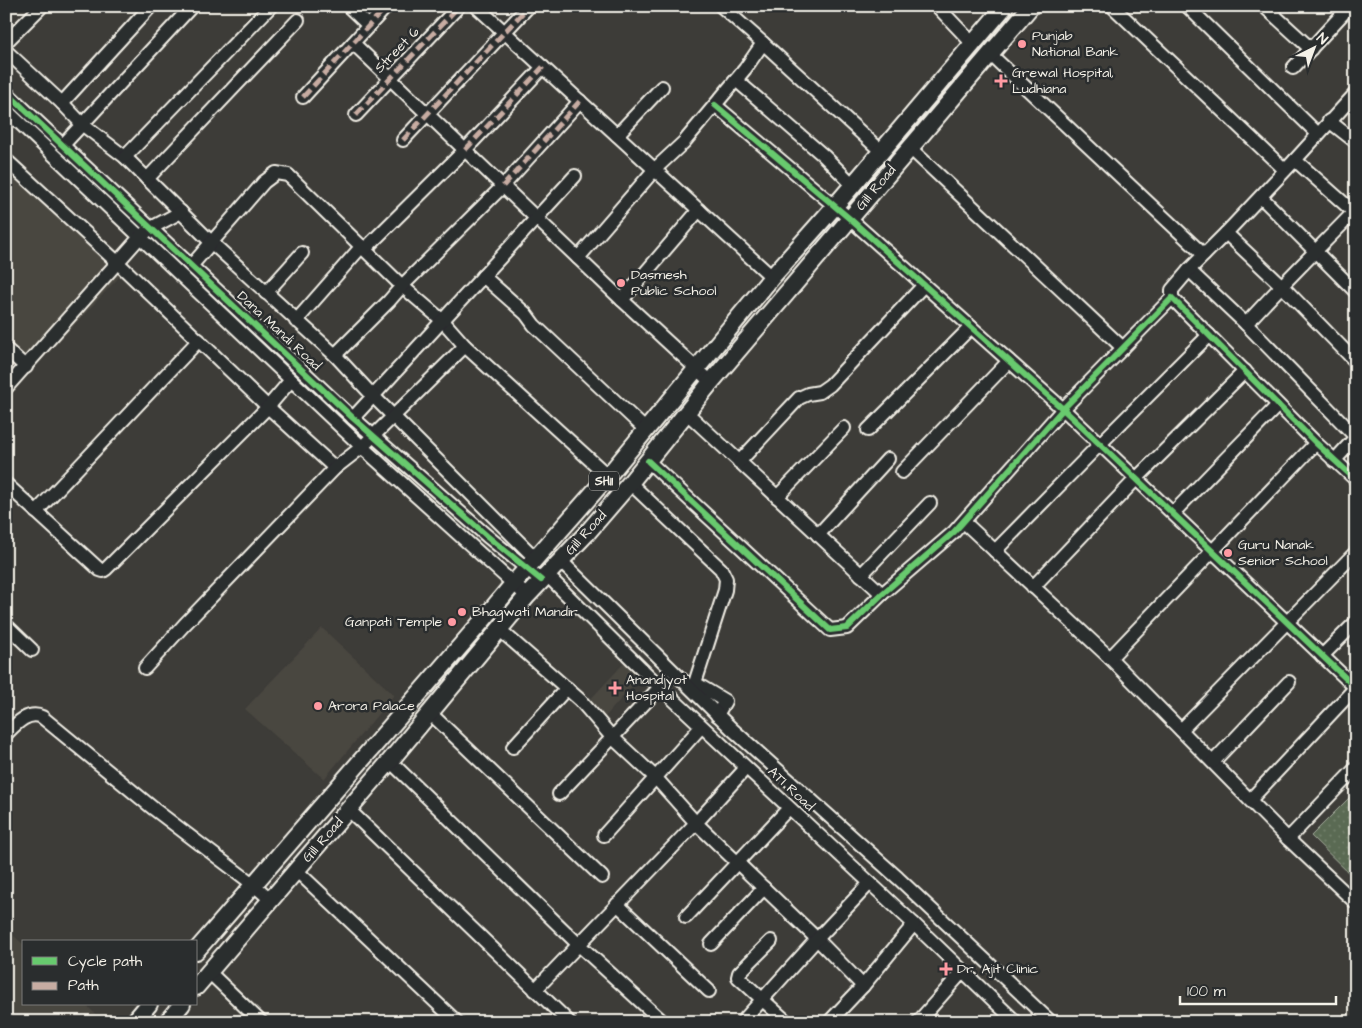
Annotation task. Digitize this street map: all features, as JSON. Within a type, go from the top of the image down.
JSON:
[{"type":"main road","name":"Gill Road","points":[[198,949],[608,476],[772,277],[1005,6]]},
{"type":"main road","name":"Gill Road","points":[[198,985],[349,810],[526,596],[587,533],[630,483],[711,382],[1031,6]]},
{"type":"main road","points":[[134,1022],[147,1006]]},
{"type":"main road","points":[[167,1022],[180,1006]]},
{"type":"street","points":[[6,42],[42,6]]},
{"type":"street","points":[[62,103],[151,6]]},
{"type":"street","points":[[62,145],[83,125],[192,6]]},
{"type":"street","points":[[348,6],[369,26]]},
{"type":"street","points":[[303,97],[387,6]]},
{"type":"street","name":"Street 6","points":[[356,115],[460,6]]},
{"type":"street","points":[[476,6],[772,277]]},
{"type":"street","points":[[403,140],[529,6]]},
{"type":"street","points":[[721,6],[881,151]]},
{"type":"street","points":[[937,6],[973,44]]},
{"type":"street","points":[[1112,6],[1285,170]]},
{"type":"street","points":[[1187,6],[1318,134]]},
{"type":"street","points":[[1293,68],[1350,6]]},
{"type":"street","points":[[1266,7],[1311,49]]},
{"type":"street","points":[[125,157],[264,8]]},
{"type":"street","points":[[147,179],[298,20]]},
{"type":"street","points":[[353,43],[622,300],[711,382]]},
{"type":"street","points":[[578,258],[655,169],[684,142],[736,80],[763,43]]},
{"type":"street","points":[[6,51],[83,125],[125,157],[212,243],[335,355],[532,564]]},
{"type":"street","points":[[990,54],[1204,255]]},
{"type":"street","points":[[365,249],[465,150],[543,67]]},
{"type":"street","points":[[736,80],[824,156],[852,184]]},
{"type":"street","points":[[617,135],[662,87]]},
{"type":"street","name":"Dana Mandi Road","points":[[6,92],[353,418],[487,536],[532,564],[544,578]]},
{"type":"street","points":[[648,461],[830,630],[847,628],[882,594],[964,522],[1063,409],[1172,298],[1172,290],[1189,270],[1261,197],[1356,92]]},
{"type":"street","points":[[335,355],[503,186],[580,101]]},
{"type":"street","points":[[715,105],[850,219],[1063,409],[1356,688],[1250,800]]},
{"type":"street","points":[[6,110],[362,447],[526,596]]},
{"type":"street","points":[[1330,121],[1356,142]]},
{"type":"street","points":[[910,148],[1122,348]]},
{"type":"street","points":[[6,160],[335,468]]},
{"type":"street","points":[[1246,324],[1281,285],[1355,212],[1295,160]]},
{"type":"street","points":[[191,266],[264,182],[276,173],[288,175],[402,286],[443,321],[465,346],[608,476]]},
{"type":"street","points":[[353,418],[575,176]]},
{"type":"street","points":[[1261,197],[1356,292]]},
{"type":"street","points":[[622,300],[699,210]]},
{"type":"street","points":[[6,388],[140,236],[181,212]]},
{"type":"street","points":[[1226,233],[1281,285],[1356,362]]},
{"type":"street","points":[[296,321],[362,246],[365,249]]},
{"type":"street","points":[[266,293],[302,253]]},
{"type":"street","points":[[1189,270],[1246,324],[1356,437],[1334,461]]},
{"type":"street","points":[[483,276],[526,314],[534,325],[646,430]]},
{"type":"street","points":[[739,462],[799,398],[820,392],[830,385],[924,285]]},
{"type":"street","points":[[1172,298],[1334,461],[1356,480]]},
{"type":"street","points":[[868,430],[971,327]]},
{"type":"street","points":[[995,551],[1209,335]]},
{"type":"street","points":[[36,512],[199,340]]},
{"type":"street","points":[[145,668],[335,468],[362,447],[465,346]]},
{"type":"street","points":[[6,349],[26,367]]},
{"type":"street","points":[[902,472],[1009,361]]},
{"type":"street","points":[[1033,586],[1136,479],[1245,371]]},
{"type":"street","points":[[6,484],[103,571],[268,406],[291,380]]},
{"type":"street","points":[[1173,513],[1278,405]]},
{"type":"street","points":[[687,413],[882,594]]},
{"type":"street","points":[[777,497],[844,428]]},
{"type":"street","points":[[1110,658],[1316,443]]},
{"type":"street","points":[[818,535],[888,459]]},
{"type":"street","points":[[630,483],[721,569],[726,579],[725,590],[696,683],[725,701],[717,715]]},
{"type":"street","points":[[862,575],[930,503]]},
{"type":"street","points":[[964,522],[1110,658],[1288,839],[1356,903]]},
{"type":"street","points":[[1181,730],[1356,552]]},
{"type":"street","points":[[561,560],[717,715],[898,878],[1051,1022]]},
{"type":"street","name":"ATI Road","points":[[544,578],[701,727],[964,970],[1012,1020]]},
{"type":"street","points":[[1322,656],[1356,622]]},
{"type":"street","points":[[6,625],[32,650]]},
{"type":"street","points":[[499,629],[580,700],[613,738],[655,778],[696,823],[817,938],[863,986]]},
{"type":"street","points":[[1213,762],[1289,682]]},
{"type":"street","points":[[559,794],[660,687]]},
{"type":"street","points":[[513,747],[567,688]]},
{"type":"street","points":[[430,713],[602,877]]},
{"type":"street","points":[[6,734],[28,716],[42,717],[154,809],[271,900]]},
{"type":"street","points":[[604,835],[701,727]]},
{"type":"street","points":[[390,761],[578,944],[663,1022]]},
{"type":"street","points":[[535,990],[696,823],[746,768]]},
{"type":"street","points":[[1288,839],[1356,768]]},
{"type":"street","points":[[686,918],[789,808]]},
{"type":"street","points":[[349,810],[569,1022]]},
{"type":"street","points":[[297,870],[457,1022]]},
{"type":"street","points":[[742,1022],[817,938],[870,883]]},
{"type":"street","points":[[711,944],[764,888]]},
{"type":"street","points":[[617,904],[709,991]]},
{"type":"street","points":[[829,1022],[863,986],[914,924]]},
{"type":"street","points":[[771,941],[739,973],[738,977],[787,1022]]},
{"type":"street","points":[[918,1022],[964,970]]},
{"type":"street","points":[[209,972],[261,1022]]},
{"type":"shaded area","points":[[6,163],[121,275],[6,398]]},
{"type":"shaded area","name":"Arora Palace","points":[[322,628],[394,695],[324,779],[245,709]]},
{"type":"shaded area","name":"Anandjyot Hospital","points":[[626,661],[642,675],[604,718],[588,702]]},
{"type":"shaded area","points":[[6,929],[22,943],[22,1006],[87,1006],[103,1022],[6,1022]]},
{"type":"green space","points":[[1354,793],[1356,795],[1356,880],[1311,836]]},
{"type":"marked path","points":[[303,97],[387,6]]},
{"type":"marked path","points":[[356,115],[459,6]]},
{"type":"marked path","points":[[403,140],[529,6]]},
{"type":"marked path","points":[[465,150],[543,67]]},
{"type":"marked path","points":[[503,186],[580,101]]},
{"type":"cycle path","points":[[6,92],[353,418],[487,536],[541,580]]},
{"type":"cycle path","points":[[715,105],[850,219],[1063,409],[1356,688]]},
{"type":"cycle path","points":[[648,461],[830,630],[847,628],[882,594],[954,532],[1063,409],[1172,298],[1316,443],[1356,480]]},
{"type":"place","name":"Punjab National Bank","points":[[1022,44]]},
{"type":"place","name":"Grewal Hospital, Ludhiana","points":[[1001,81]]},
{"type":"place","name":"Dasmesh Public School","points":[[621,283]]},
{"type":"place","name":"Guru Nanak Senior School","points":[[1228,553]]},
{"type":"place","name":"Bhagwati Mandir","points":[[462,612]]},
{"type":"place","name":"Ganpati Temple","points":[[452,622]]},
{"type":"place","name":"Anandjyot Hospital","points":[[615,688]]},
{"type":"place","name":"Arora Palace","points":[[318,706]]},
{"type":"place","name":"Dr. Ajit Clinic","points":[[946,969]]}]
